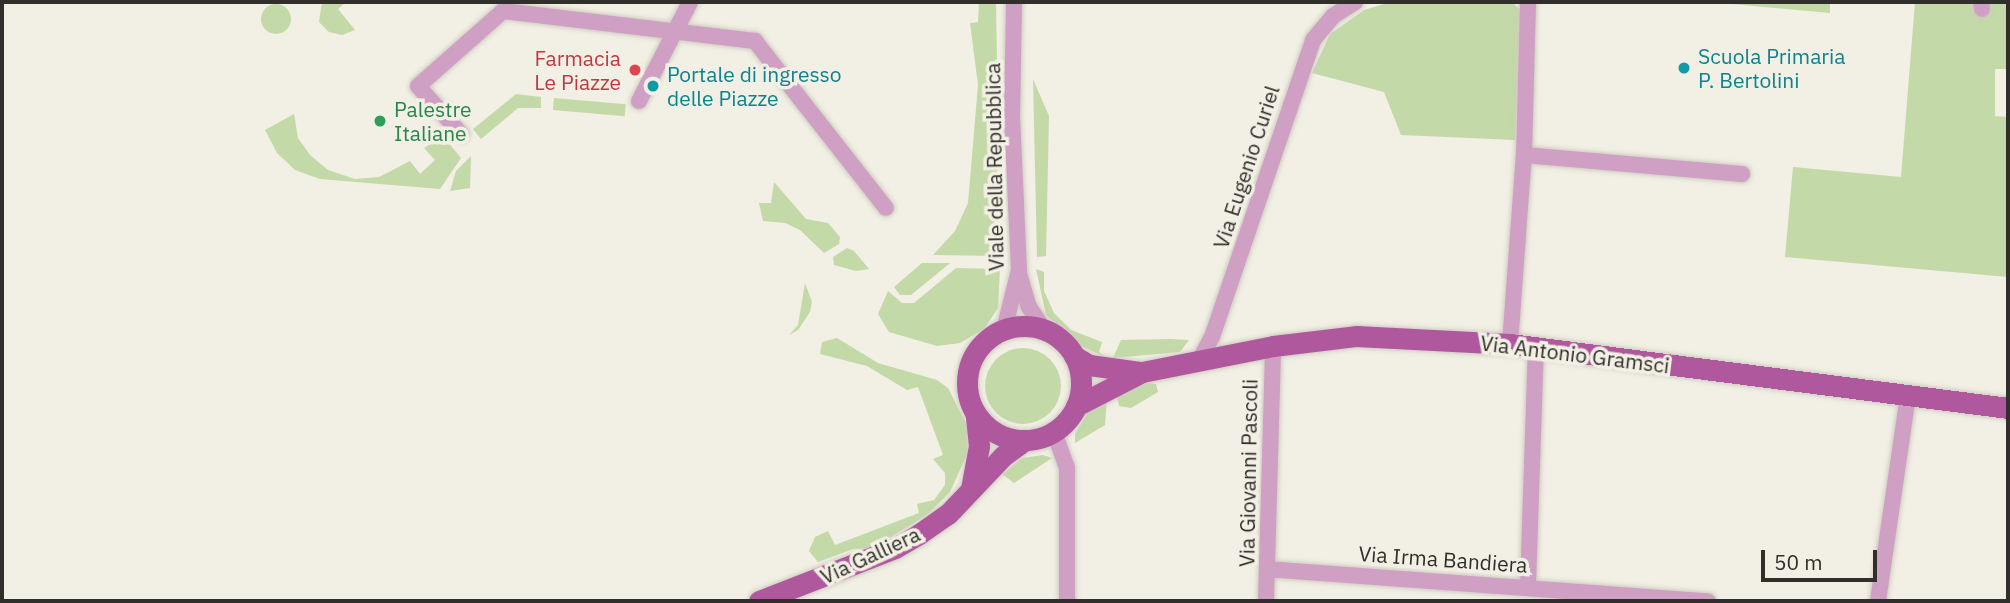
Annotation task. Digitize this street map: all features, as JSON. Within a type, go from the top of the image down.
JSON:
[{"type":"main road","points":[[971,491],[979,446],[976,415],[967,392],[970,362],[984,342],[1004,330],[1045,331],[1074,356],[1080,386],[1076,406],[1054,432],[1024,441],[997,433],[976,415]]},
{"type":"main road","name":"Via Antonio Gramsci","points":[[1076,406],[1142,372],[1273,346],[1357,335],[1510,344],[2008,408]]},
{"type":"main road","name":"Via Antonio Gramsci","points":[[1074,356],[1089,365],[1142,372]]},
{"type":"main road","name":"Via Galliera","points":[[759,601],[895,548],[948,514],[1024,441]]},
{"type":"street","points":[[639,101],[679,32],[690,2]]},
{"type":"street","name":"Viale della Repubblica","points":[[1004,330],[1019,270],[1012,118],[1014,2]]},
{"type":"street","name":"Via Eugenio Curiel","points":[[1199,360],[1212,337],[1313,40],[1333,16],[1355,2]]},
{"type":"street","points":[[1510,344],[1524,155],[1528,2]]},
{"type":"street","points":[[461,134],[418,86],[503,11],[755,41],[886,208]]},
{"type":"street","points":[[1524,155],[1742,174]]},
{"type":"street","points":[[1019,270],[1029,307],[1045,331]]},
{"type":"street","name":"Via Giovanni Pascoli","points":[[1266,601],[1273,346]]},
{"type":"street","points":[[1528,585],[1536,347]]},
{"type":"street","points":[[1878,601],[1908,395]]},
{"type":"street","points":[[1054,432],[1067,468],[1067,601]]},
{"type":"street","name":"Via Irma Bandiera","points":[[1267,569],[1528,585],[1615,598],[1707,601]]},
{"type":"green space","points":[[322,2],[346,2],[338,9],[355,30],[342,35],[329,32],[319,22]]},
{"type":"green space","points":[[979,2],[996,2],[1000,256],[933,255],[955,231],[968,203],[978,85],[970,23],[978,22]]},
{"type":"green space","points":[[1391,2],[1514,4],[1522,11],[1515,140],[1401,135],[1384,92],[1312,73],[1330,34],[1364,10]]},
{"type":"green space","points":[[1711,2],[1830,2],[1830,13]]},
{"type":"green space","points":[[1915,2],[2008,2],[2008,69],[1995,69],[1995,116],[2008,117],[2008,277],[1785,257],[1793,167],[1901,177]]},
{"type":"green space","points":[[276,4],[282,5],[290,13],[290,25],[282,33],[276,34],[270,33],[262,25],[261,19],[262,13],[270,5]]},
{"type":"green space","points":[[1033,79],[1049,116],[1046,256],[1037,257]]},
{"type":"green space","points":[[516,94],[541,97],[541,108],[518,108],[481,139],[473,129]]},
{"type":"green space","points":[[554,98],[626,104],[625,116],[553,110]]},
{"type":"green space","points":[[294,114],[298,138],[310,155],[328,170],[355,179],[379,177],[410,161],[420,174],[435,160],[424,148],[443,136],[461,158],[440,189],[320,179],[295,170],[277,153],[265,130]]},
{"type":"green space","points":[[471,156],[470,188],[450,191],[456,171]]},
{"type":"green space","points":[[774,182],[806,219],[828,223],[840,237],[839,244],[824,253],[800,230],[785,223],[763,221],[759,203],[771,203]]},
{"type":"green space","points":[[847,248],[854,251],[869,269],[856,271],[834,265],[833,257]]},
{"type":"green space","points":[[922,263],[950,263],[911,295],[900,295],[894,287]]},
{"type":"green space","points":[[956,268],[1000,269],[998,308],[984,329],[960,343],[937,346],[889,332],[878,314],[888,291],[902,303],[914,303]]},
{"type":"green space","points":[[1036,269],[1044,272],[1044,291],[1054,313],[1071,330],[1102,342],[1099,352],[1105,357],[1081,346],[1046,315]]},
{"type":"green space","points":[[805,283],[812,302],[810,312],[798,330],[789,335],[798,325]]},
{"type":"green space","points":[[837,338],[878,363],[937,380],[948,388],[967,425],[968,452],[950,492],[928,514],[873,548],[853,549],[818,562],[809,551],[815,537],[828,531],[835,545],[919,513],[917,504],[934,500],[945,485],[945,473],[933,459],[943,455],[918,387],[907,390],[867,366],[820,354],[822,342]]},
{"type":"green space","points":[[1121,340],[1189,340],[1180,352],[1113,358]]},
{"type":"green space","points":[[1023,348],[1038,351],[1050,359],[1058,371],[1061,386],[1058,401],[1050,413],[1038,421],[1023,424],[1008,421],[996,413],[988,401],[985,386],[988,371],[996,359],[1008,351]]},
{"type":"green space","points":[[1148,383],[1156,384],[1158,392],[1131,408],[1119,406],[1116,392]]},
{"type":"green space","points":[[1107,396],[1105,425],[1075,443],[1075,434],[1089,410]]},
{"type":"green space","points":[[1043,455],[1052,458],[1014,483],[1002,474],[1022,458]]},
{"type":"place","name":"Scuola Primaria P. Bertolini","points":[[1684,68]]},
{"type":"place","name":"Farmacia Le Piazze","points":[[635,70]]},
{"type":"place","name":"Portale di ingresso delle Piazze","points":[[653,86]]},
{"type":"place","name":"Palestre Italiane","points":[[380,121]]}]
